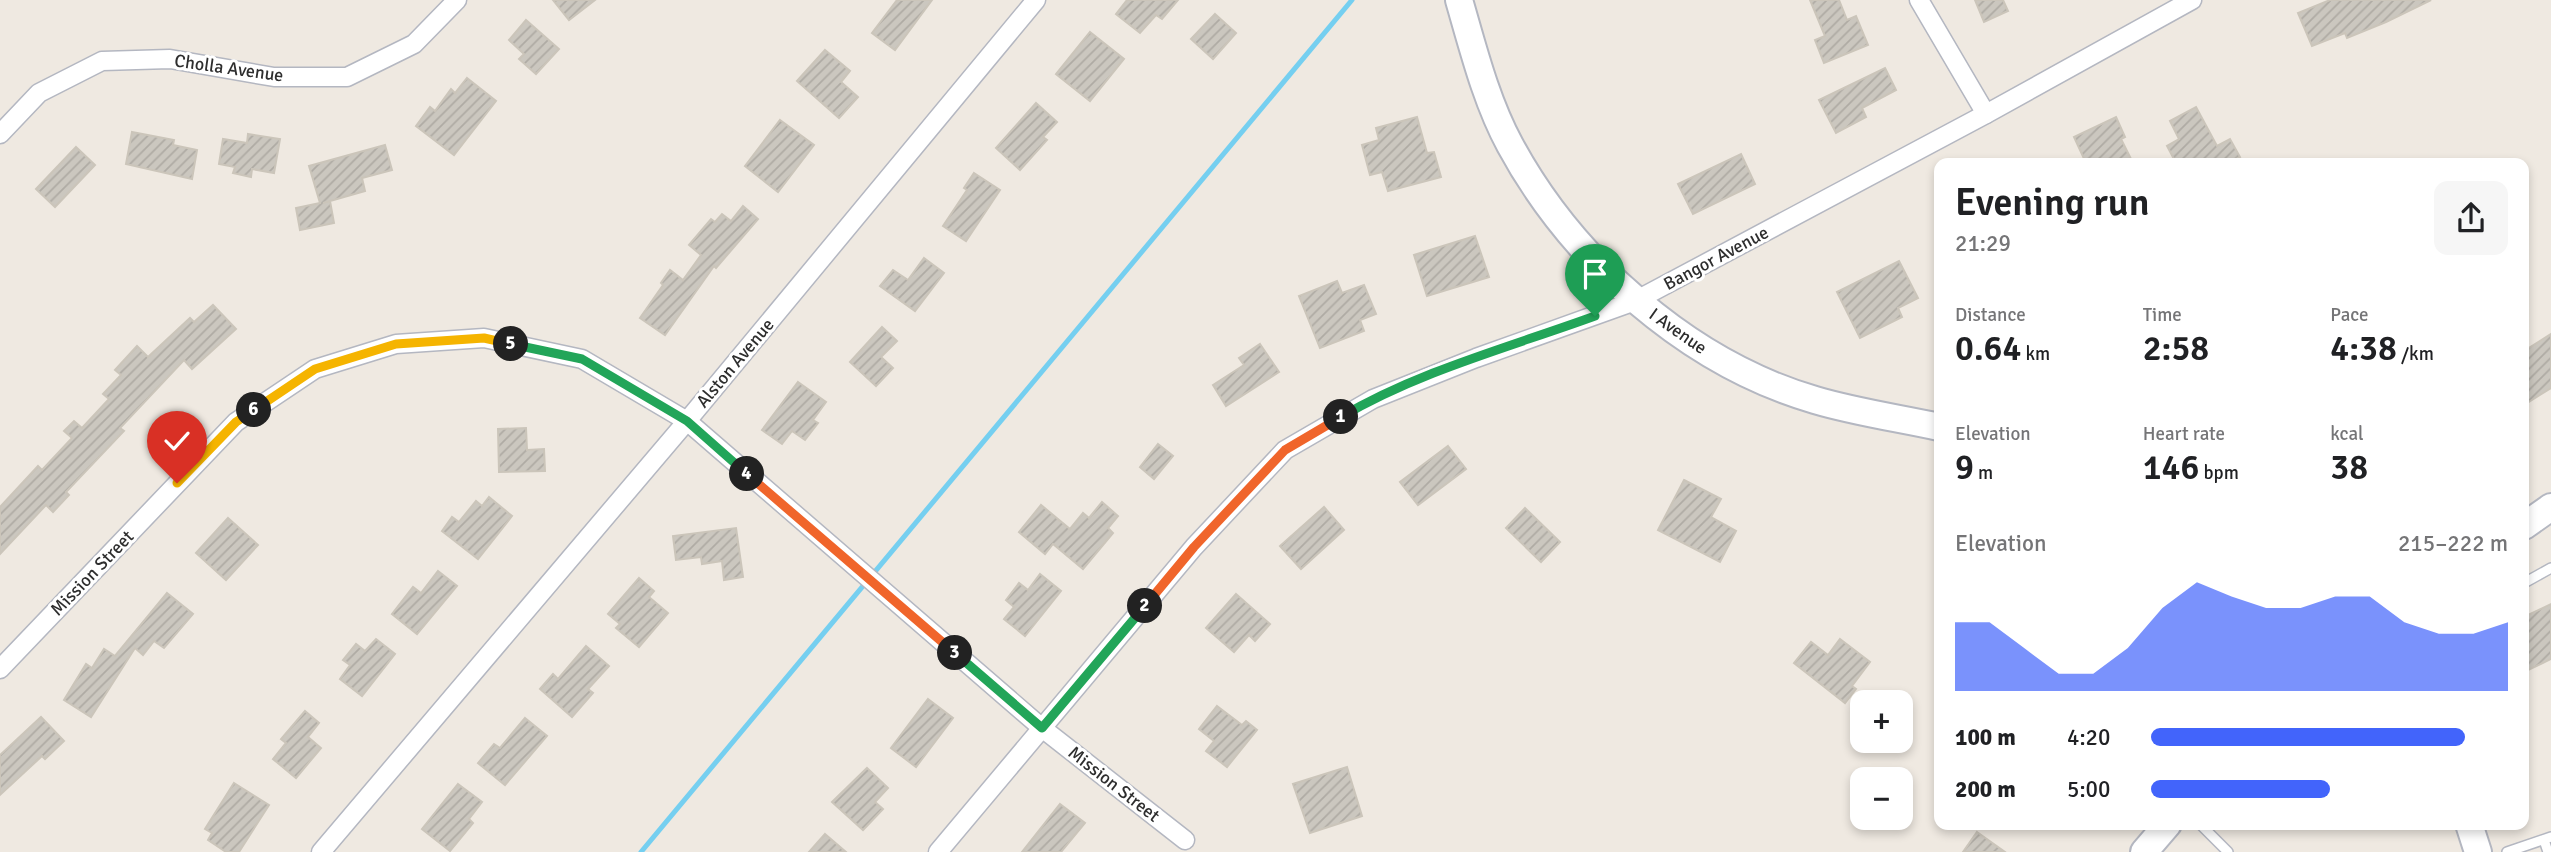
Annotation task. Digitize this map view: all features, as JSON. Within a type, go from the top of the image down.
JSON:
[{"type":"main road","name":"I Avenue","points":[[1459,0],[1491,101],[1509,144],[1536,188],[1571,233],[1635,301],[1728,366],[1771,384],[1815,401],[1934,426]]},
{"type":"main road","points":[[2529,522],[2551,507]]},
{"type":"main road","points":[[2144,852],[2163,830]]},
{"type":"main road","points":[[2471,830],[2478,852]]},
{"type":"street","name":"Cholla Avenue","points":[[0,134],[39,93],[102,61],[170,59],[274,77],[347,77],[414,44],[457,0]]},
{"type":"street","name":"Alston Avenue","points":[[321,852],[687,421],[1036,0]]},
{"type":"street","points":[[1919,0],[1986,114]]},
{"type":"street","name":"Bangor Avenue","points":[[938,852],[1194,547],[1285,450],[1373,399],[1476,358],[1635,301],[1986,114],[2192,0]]},
{"type":"street","name":"Mission Street","points":[[0,669],[236,422],[315,369],[396,344],[484,338],[582,359],[687,421],[1042,728],[1185,841]]},
{"type":"lane","points":[[2529,580],[2551,568]]},
{"type":"lane","points":[[2206,830],[2228,852]]},
{"type":"lane","points":[[2507,852],[2548,838],[2548,852]]},
{"type":"building","points":[[553,0],[595,0],[569,20]]},
{"type":"building","points":[[897,0],[932,0],[895,50],[872,33]]},
{"type":"building","points":[[1127,0],[1178,0],[1162,19],[1156,15],[1140,33],[1116,14]]},
{"type":"building","points":[[1810,0],[1839,0],[1847,20],[1856,16],[1868,45],[1824,63],[1815,40],[1825,36]]},
{"type":"building","points":[[1975,0],[2003,0],[2008,11],[1984,22]]},
{"type":"building","points":[[2330,0],[2431,0],[2347,38],[2345,33],[2312,46],[2298,13]]},
{"type":"building","points":[[1215,14],[1236,33],[1213,59],[1191,39]]},
{"type":"building","points":[[526,20],[559,49],[536,74],[519,59],[524,54],[509,40]]},
{"type":"building","points":[[1090,32],[1124,59],[1090,101],[1056,74]]},
{"type":"building","points":[[825,50],[850,71],[841,82],[858,97],[839,118],[797,81]]},
{"type":"building","points":[[1885,68],[1896,90],[1862,108],[1866,117],[1836,133],[1819,100]]},
{"type":"building","points":[[467,78],[496,101],[454,155],[416,126],[430,107],[435,111],[451,89],[455,93]]},
{"type":"building","points":[[1036,103],[1057,122],[1043,137],[1047,140],[1020,170],[996,148]]},
{"type":"building","points":[[2196,107],[2217,146],[2230,139],[2240,157],[2173,158],[2167,146],[2179,139],[2170,121]]},
{"type":"building","points":[[1417,117],[1427,153],[1434,152],[1441,177],[1388,191],[1382,172],[1370,175],[1362,145],[1379,140],[1376,128]]},
{"type":"building","points":[[2116,117],[2125,137],[2121,139],[2130,158],[2084,158],[2074,137]]},
{"type":"building","points":[[780,120],[814,145],[778,192],[745,166]]},
{"type":"building","points":[[132,132],[174,140],[173,145],[197,150],[192,179],[126,164]]},
{"type":"building","points":[[248,134],[280,139],[274,173],[252,169],[251,177],[233,173],[235,167],[219,164],[223,139],[247,143]]},
{"type":"building","points":[[385,145],[392,170],[362,178],[365,191],[330,201],[334,223],[300,230],[296,208],[320,203],[309,166]]},
{"type":"building","points":[[76,147],[95,165],[55,207],[36,189]]},
{"type":"building","points":[[1741,154],[1755,184],[1693,214],[1678,184]]},
{"type":"building","points":[[974,173],[1000,190],[966,241],[943,226],[967,190],[964,188]]},
{"type":"building","points":[[743,206],[758,219],[716,268],[714,266],[665,335],[640,318],[670,270],[683,280],[701,255],[689,245],[711,219],[715,222],[722,214],[731,221]]},
{"type":"building","points":[[1475,236],[1489,277],[1427,296],[1414,255]]},
{"type":"building","points":[[924,258],[944,273],[915,311],[880,286],[893,270],[908,280]]},
{"type":"building","points":[[1899,261],[1918,298],[1898,308],[1902,317],[1860,338],[1837,292]]},
{"type":"building","points":[[1337,281],[1342,293],[1364,285],[1376,314],[1360,320],[1364,331],[1320,348],[1299,296]]},
{"type":"building","points":[[213,305],[236,329],[192,369],[184,360],[120,428],[124,431],[66,492],[69,495],[53,512],[46,505],[0,554],[0,507],[38,466],[42,470],[72,438],[64,431],[74,421],[82,428],[109,399],[103,394],[121,375],[115,370],[137,346],[148,357],[190,318],[194,322]]},
{"type":"building","points":[[882,327],[897,341],[881,357],[893,368],[876,386],[850,362]]},
{"type":"building","points":[[2551,334],[2551,388],[2529,402],[2529,348]]},
{"type":"building","points":[[1260,344],[1279,372],[1226,406],[1213,385],[1244,365],[1239,358]]},
{"type":"building","points":[[798,382],[826,402],[813,420],[818,423],[805,440],[792,431],[782,444],[762,430]]},
{"type":"building","points":[[526,428],[527,450],[544,449],[545,471],[499,472],[498,429]]},
{"type":"building","points":[[1158,444],[1173,456],[1154,479],[1140,467]]},
{"type":"building","points":[[1448,446],[1466,469],[1418,505],[1400,482]]},
{"type":"building","points":[[1684,480],[1721,499],[1711,517],[1736,531],[1720,562],[1658,530]]},
{"type":"building","points":[[489,497],[512,516],[478,559],[442,531],[452,517],[459,522],[476,501],[482,506]]},
{"type":"building","points":[[1102,502],[1118,516],[1108,528],[1113,533],[1083,569],[1053,544],[1045,554],[1019,532],[1041,505],[1070,529],[1083,513],[1089,518]]},
{"type":"building","points":[[1324,507],[1344,530],[1301,569],[1280,546]]},
{"type":"building","points":[[1525,508],[1560,542],[1541,562],[1506,528]]},
{"type":"building","points":[[228,518],[258,545],[226,580],[196,553]]},
{"type":"building","points":[[736,528],[743,577],[724,580],[722,561],[702,564],[701,557],[676,560],[673,536]]},
{"type":"building","points":[[438,571],[457,586],[417,634],[392,614],[413,587],[421,593]]},
{"type":"building","points":[[1040,574],[1061,591],[1025,636],[1004,619],[1014,607],[1006,600],[1019,583],[1028,590]]},
{"type":"building","points":[[639,578],[654,591],[649,597],[668,613],[639,647],[616,628],[620,624],[608,614]]},
{"type":"building","points":[[167,593],[193,614],[164,648],[154,641],[143,655],[135,648],[91,717],[64,700],[86,664],[92,668],[104,649],[115,656]]},
{"type":"building","points":[[1236,594],[1270,624],[1255,641],[1249,635],[1234,652],[1206,628]]},
{"type":"building","points":[[2551,604],[2551,659],[2529,670],[2529,615]]},
{"type":"building","points":[[376,639],[395,654],[362,696],[340,679],[350,665],[343,660],[356,644],[365,651]]},
{"type":"building","points":[[1840,639],[1870,662],[1852,686],[1856,689],[1850,690],[1850,697],[1845,703],[1794,663],[1811,642],[1828,655]]},
{"type":"building","points":[[586,646],[609,666],[588,689],[593,693],[572,717],[540,689],[553,674],[558,679]]},
{"type":"building","points":[[928,699],[953,718],[916,767],[891,748]]},
{"type":"building","points":[[1217,706],[1242,725],[1246,721],[1257,730],[1227,767],[1206,751],[1214,741],[1199,729]]},
{"type":"building","points":[[305,711],[319,723],[308,737],[321,748],[296,778],[273,759],[286,743],[281,739]]},
{"type":"building","points":[[41,717],[64,741],[45,759],[42,756],[0,795],[0,755]]},
{"type":"building","points":[[525,718],[547,736],[505,785],[478,763],[494,744],[500,748]]},
{"type":"building","points":[[1347,767],[1362,816],[1310,833],[1293,784]]},
{"type":"building","points":[[867,768],[888,788],[875,802],[883,809],[863,830],[832,802]]},
{"type":"building","points":[[234,783],[269,805],[239,852],[226,852],[208,840],[212,833],[205,829]]},
{"type":"building","points":[[458,784],[482,802],[469,819],[473,823],[450,851],[422,829]]},
{"type":"building","points":[[1060,804],[1085,823],[1061,852],[1022,852]]},
{"type":"building","points":[[1977,832],[2005,852],[1963,852]]},
{"type":"building","points":[[825,834],[846,852],[809,852]]},
{"type":"waterway","points":[[641,852],[1352,0]]},
{"type":"route","points":[[177,483],[236,422],[315,369],[396,344],[484,338],[582,359],[687,421],[1042,728],[1194,547],[1285,450],[1373,399],[1476,358],[1595,316]]}]
